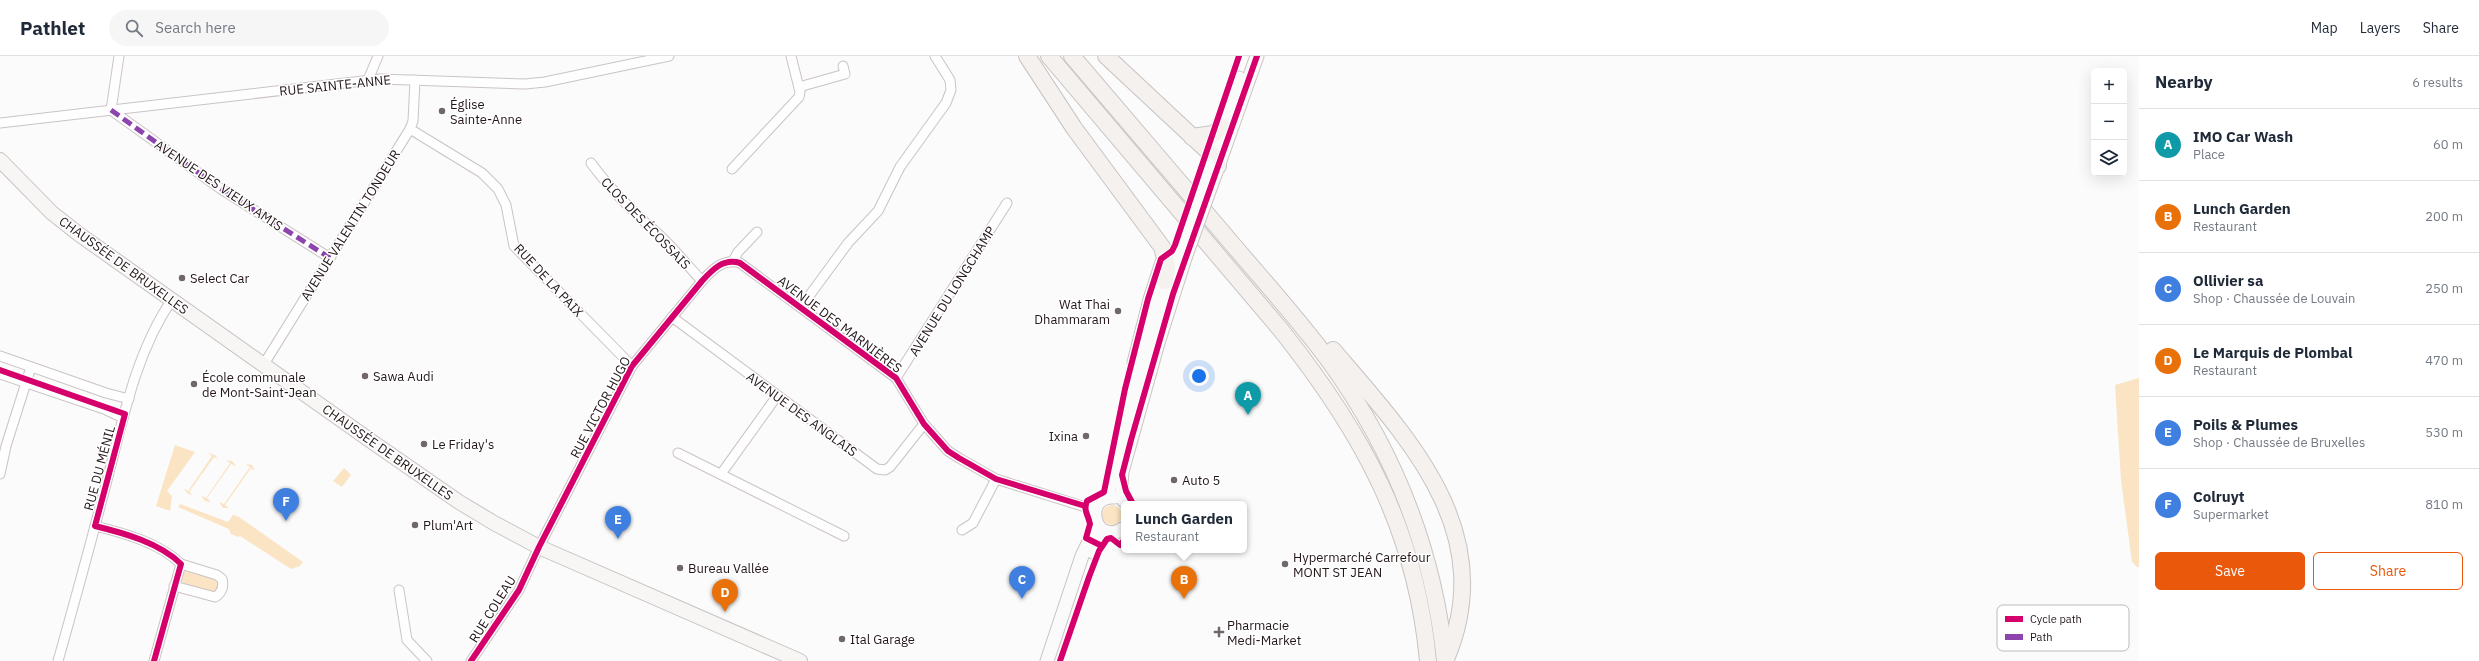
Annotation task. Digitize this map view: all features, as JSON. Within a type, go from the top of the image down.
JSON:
[{"type":"highway","points":[[1027,56],[1074,128],[1158,242],[1165,255],[1165,281]]},
{"type":"highway","points":[[1049,56],[1276,324],[1313,370],[1344,415],[1372,464],[1395,516],[1412,570],[1425,632],[1428,661]]},
{"type":"highway","points":[[1072,56],[1295,317],[1330,362],[1362,409],[1390,459],[1410,508],[1430,570],[1441,622],[1445,661]]},
{"type":"highway","points":[[1106,56],[1192,137],[1213,164]]},
{"type":"highway","points":[[1192,137],[1213,134],[1222,127]]},
{"type":"highway","points":[[1295,317],[1310,324],[1315,329],[1407,440],[1428,469],[1447,506],[1457,538],[1462,571],[1461,602],[1457,626],[1445,661]]},
{"type":"main road","points":[[1213,164],[1222,127],[1247,56]]},
{"type":"main road","points":[[1125,501],[1121,483],[1122,472],[1181,255],[1213,164],[1257,56]]},
{"type":"main road","name":"CHAUSSÉE DE BRUXELLES","points":[[0,160],[52,213],[172,301],[459,502],[539,546],[800,661]]},
{"type":"main road","points":[[1107,497],[1118,442],[1139,369],[1145,328],[1165,281],[1181,255]]},
{"type":"main road","points":[[1131,398],[1136,398],[1136,403],[1130,426],[1131,440]]},
{"type":"main road","points":[[1056,661],[1102,528],[1095,510],[1097,504],[1107,497],[1119,498],[1124,501]]},
{"type":"main road","points":[[1102,528],[1115,532],[1121,529]]},
{"type":"main road","points":[[1047,661],[1082,556],[1102,528]]},
{"type":"street","points":[[111,110],[119,56]]},
{"type":"street","points":[[368,80],[378,56]]},
{"type":"street","name":"RUE SAINTE-ANNE","points":[[0,123],[368,80],[525,84],[545,82],[669,56]]},
{"type":"street","points":[[732,169],[799,97],[799,87],[791,56]]},
{"type":"street","points":[[801,307],[848,243],[878,211],[900,167],[946,103],[951,90],[950,80],[934,56]]},
{"type":"street","points":[[799,87],[845,74],[843,66]]},
{"type":"street","name":"AVENUE VALENTIN TONDEUR","points":[[264,364],[410,129],[413,121],[415,80]]},
{"type":"street","name":"AVENUE DES VIEUX AMIS","points":[[111,110],[221,189],[330,258]]},
{"type":"street","name":"RUE DE LA PAIX","points":[[410,129],[482,173],[498,189],[506,206],[514,246],[632,366]]},
{"type":"street","name":"CLOS DES ÉCOSSAIS","points":[[591,163],[606,184],[646,225],[656,232],[702,281]]},
{"type":"street","name":"AVENUE DU LONGCHAMP","points":[[896,378],[1007,204]]},
{"type":"street","points":[[733,261],[738,252],[757,232]]},
{"type":"street","name":"AVENUE DES MARNIÈRES","points":[[733,261],[740,263],[896,378],[924,424],[948,451],[973,468],[996,479],[1095,510]]},
{"type":"street","name":"RUE VICTOR HUGO","points":[[539,546],[632,366],[702,281],[719,265],[733,261]]},
{"type":"street","points":[[1158,343],[1145,328],[1160,262]]},
{"type":"street","name":"RUE DU MÉNIL","points":[[58,661],[123,418],[145,348],[158,322],[172,301]]},
{"type":"street","name":"AVENUE DES ANGLAIS","points":[[672,317],[777,396],[881,470],[890,467],[924,424]]},
{"type":"street","points":[[0,356],[106,393],[129,399]]},
{"type":"street","points":[[0,474],[6,446],[31,367]]},
{"type":"street","points":[[0,374],[123,418]]},
{"type":"street","points":[[721,474],[777,396]]},
{"type":"street","points":[[678,453],[844,536]]},
{"type":"street","points":[[962,530],[973,524],[996,479]]},
{"type":"street","points":[[95,526],[144,542],[173,556],[181,564],[217,576],[222,579],[223,585],[220,594],[215,597],[174,586]]},
{"type":"street","name":"RUE COLEAU","points":[[470,661],[512,603],[539,546]]},
{"type":"street","points":[[154,661],[181,564]]},
{"type":"street","points":[[399,590],[406,640],[427,661]]},
{"type":"shaded area","points":[[2139,378],[2139,567],[2137,567],[2132,562],[2121,480],[2115,385]]},
{"type":"shaded area","points":[[175,445],[195,452],[167,491],[172,496],[170,511],[156,506]]},
{"type":"shaded area","points":[[208,453],[215,455],[218,459],[214,457],[189,492],[193,495],[188,494],[183,488],[188,491],[212,456]]},
{"type":"shaded area","points":[[226,460],[232,461],[236,466],[231,464],[207,498],[211,502],[205,501],[201,495],[206,498],[230,463]]},
{"type":"shaded area","points":[[246,464],[252,465],[255,471],[251,468],[225,505],[229,508],[223,508],[219,502],[224,504],[250,467]]},
{"type":"shaded area","points":[[344,468],[351,475],[342,487],[333,481]]},
{"type":"shaded area","points":[[180,504],[228,522],[233,515],[239,517],[303,562],[300,566],[291,569],[240,536],[238,537],[231,534],[229,529],[178,507]]},
{"type":"shaded area","points":[[1112,505],[1119,508],[1121,511],[1121,519],[1119,522],[1112,525],[1105,522],[1102,515],[1105,508]]},
{"type":"shaded area","points":[[185,571],[216,579],[219,582],[217,590],[210,592],[183,584],[181,578]]},
{"type":"marked path","points":[[111,110],[221,189],[330,258]]},
{"type":"cycle path","points":[[1102,546],[1086,538],[1090,524],[1086,504],[1087,501],[1104,492],[1125,389],[1148,299],[1161,259],[1172,251],[1175,245],[1239,56]]},
{"type":"cycle path","points":[[1131,501],[1126,491],[1122,475],[1131,440],[1173,294],[1257,56]]},
{"type":"cycle path","points":[[471,661],[519,590],[539,547],[632,366],[706,277],[718,266],[728,262],[740,263],[896,378],[924,424],[948,451],[996,479],[1085,506]]},
{"type":"cycle path","points":[[0,370],[125,414],[95,526],[141,540],[163,550],[181,564],[154,661]]},
{"type":"cycle path","points":[[1060,661],[1099,551],[1107,539],[1111,538],[1120,545],[1121,544]]},
{"type":"place","name":"Église Sainte-Anne","points":[[442,111]]},
{"type":"place","name":"Select Car","points":[[182,278]]},
{"type":"place","name":"Wat Thai Dhammaram","points":[[1118,311]]},
{"type":"place","name":"Sawa Audi","points":[[365,376]]},
{"type":"place","name":"École communale de Mont-Saint-Jean","points":[[194,384]]},
{"type":"place","name":"IMO Car Wash","points":[[1248,415]]},
{"type":"place","name":"Ixina","points":[[1086,436]]},
{"type":"place","name":"Le Friday's","points":[[424,444]]},
{"type":"place","name":"Auto 5","points":[[1174,480]]},
{"type":"place","name":"Colruyt","points":[[286,521]]},
{"type":"place","name":"Plum'Art","points":[[415,525]]},
{"type":"place","name":"Poils & Plumes","points":[[618,539]]},
{"type":"place","name":"Hypermarché Carrefour MONT ST JEAN","points":[[1285,564]]},
{"type":"place","name":"Bureau Vallée","points":[[680,568]]},
{"type":"place","name":"Ollivier sa","points":[[1022,599]]},
{"type":"place","name":"Lunch Garden","points":[[1184,599]]},
{"type":"place","name":"Le Marquis de Plombal","points":[[725,612]]},
{"type":"place","name":"Pharmacie Medi-Market","points":[[1219,632]]},
{"type":"place","name":"Ital Garage","points":[[842,639]]}]
